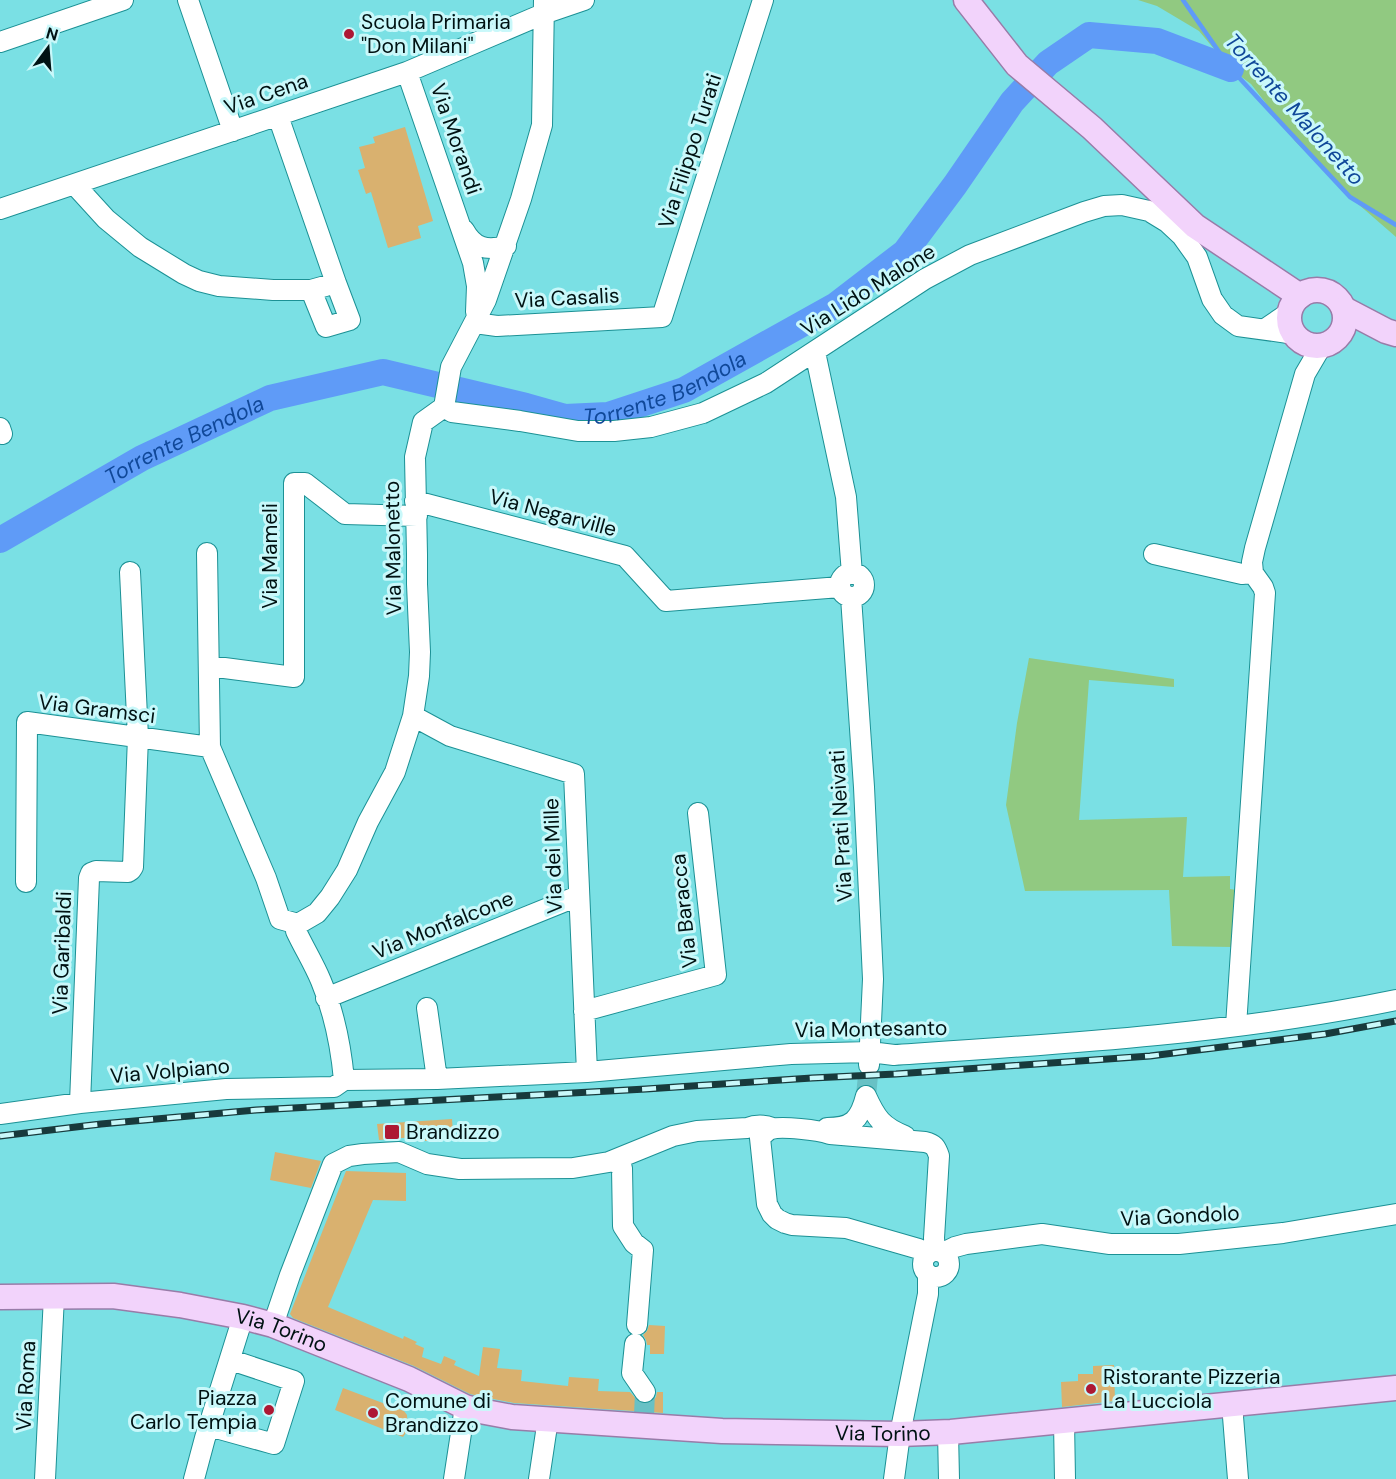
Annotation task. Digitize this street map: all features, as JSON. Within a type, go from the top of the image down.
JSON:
[{"type":"main road","points":[[966,0],[1017,65],[1092,128],[1195,226],[1309,327],[1391,332]]},
{"type":"main road","points":[[1326,291],[1340,301],[1344,309],[1344,326],[1309,327],[1308,292],[1326,291]]},
{"type":"main road","points":[[1344,309],[1391,332]]},
{"type":"main road","name":"Via Torino","points":[[0,1297],[114,1296],[243,1317],[273,1325],[410,1379],[465,1407],[480,1412],[548,1419],[644,1421],[722,1431],[900,1434],[948,1432],[1396,1388]]},
{"type":"street","points":[[0,42],[123,0]]},
{"type":"street","points":[[188,0],[233,131]]},
{"type":"street","name":"Via Cena","points":[[0,209],[406,72],[544,7],[584,0]]},
{"type":"street","name":"Via Filippo Turati","points":[[662,317],[763,0]]},
{"type":"street","points":[[445,403],[451,367],[486,300],[506,246],[542,125],[544,7]]},
{"type":"street","name":"Via Morandi","points":[[406,72],[473,263],[477,286],[475,323]]},
{"type":"street","points":[[278,116],[350,321],[326,327],[311,290]]},
{"type":"street","points":[[75,185],[106,219],[140,247],[199,281],[219,286],[273,290],[311,290],[336,283]]},
{"type":"street","name":"Via Lido Malone","points":[[445,403],[452,412],[578,431],[614,431],[651,427],[703,413],[766,383],[925,279],[970,255],[1104,206],[1122,205],[1149,211],[1167,222],[1182,236],[1197,257],[1212,299],[1222,315],[1238,326],[1251,329],[1309,327]]},
{"type":"street","name":"Via Morandi","points":[[459,222],[467,237],[476,245],[492,249],[506,246]]},
{"type":"street","name":"Via Casalis","points":[[475,323],[497,326],[662,317]]},
{"type":"street","points":[[1236,1026],[1265,599],[1263,587],[1253,573],[1252,562],[1305,374],[1309,327]]},
{"type":"street","name":"Via Prati Neivati","points":[[815,352],[846,497],[848,586],[867,844],[873,979],[870,1059]]},
{"type":"street","name":"Via Malonetto","points":[[298,924],[317,913],[348,870],[368,822],[395,772],[413,716],[420,652],[415,457],[423,422],[445,403]]},
{"type":"street","name":"Via Mameli","points":[[209,666],[294,677],[294,483],[305,483],[345,514],[416,509]]},
{"type":"street","name":"Via Negarville","points":[[416,509],[625,556],[666,601],[848,586]]},
{"type":"street","points":[[207,553],[210,747],[266,878],[280,919],[298,924],[296,931],[321,982],[336,1029],[344,1080]]},
{"type":"street","points":[[1154,554],[1242,574],[1253,573]]},
{"type":"street","points":[[130,572],[138,737]]},
{"type":"street","name":"Via dei Mille","points":[[413,716],[450,736],[574,774],[587,1072]]},
{"type":"street","name":"Via Gramsci","points":[[26,882],[27,722],[210,747]]},
{"type":"street","name":"Via Garibaldi","points":[[80,1103],[89,878],[91,873],[96,871],[128,872],[133,867],[138,737]]},
{"type":"street","name":"Via Baracca","points":[[584,1011],[716,975],[698,813]]},
{"type":"street","name":"Via Monfalcone","points":[[326,998],[578,896]]},
{"type":"street","name":"Via Montesanto","points":[[344,1080],[437,1079],[587,1072],[791,1054],[870,1059],[894,1055],[1080,1042],[1236,1026],[1353,1009],[1396,1000]]},
{"type":"street","points":[[427,1008],[437,1079]]},
{"type":"street","name":"Via Volpiano","points":[[0,1114],[80,1103],[226,1089],[334,1087],[344,1080]]},
{"type":"street","points":[[273,1325],[333,1164],[352,1155],[399,1152],[427,1164],[460,1169],[573,1168],[614,1160],[673,1136],[697,1131],[819,1130],[843,1127],[849,1125],[860,1114],[866,1096],[880,1121],[894,1132],[916,1141]]},
{"type":"street","points":[[819,1130],[830,1134],[916,1141],[931,1144],[936,1148],[939,1156],[934,1238],[937,1262]]},
{"type":"street","points":[[760,1131],[767,1204],[777,1219],[792,1225],[846,1228],[919,1250],[937,1262]]},
{"type":"street","points":[[614,1160],[622,1168],[623,1226],[634,1243],[643,1250],[632,1373],[645,1392]]},
{"type":"street","name":"Via Gondolo","points":[[894,1479],[900,1434],[928,1293],[937,1262],[966,1244],[1042,1234],[1110,1244],[1179,1244],[1283,1233],[1396,1214]]},
{"type":"street","name":"Via Roma","points":[[45,1479],[54,1296]]},
{"type":"street","points":[[194,1479],[243,1317]]},
{"type":"street","points":[[209,1426],[274,1444],[294,1381],[231,1360]]},
{"type":"street","points":[[1226,1405],[1226,1479]]},
{"type":"street","points":[[1226,1405],[1238,1479]]},
{"type":"street","points":[[454,1479],[465,1407]]},
{"type":"street","points":[[539,1479],[548,1419]]},
{"type":"street","points":[[1064,1421],[1065,1469]]},
{"type":"street","points":[[948,1432],[949,1479]]},
{"type":"green space","points":[[1138,0],[1396,0],[1396,237],[1350,197],[1295,141],[1251,84],[1231,69],[1199,31],[1157,6]]},
{"type":"green space","points":[[1029,658],[1174,679],[1174,687],[1089,680],[1079,820],[1187,817],[1183,877],[1230,876],[1230,889],[1237,890],[1232,947],[1172,946],[1169,890],[1025,891],[1006,805],[1017,723]]},
{"type":"building","points":[[405,127],[433,221],[418,226],[421,238],[388,248],[371,192],[366,194],[358,170],[365,168],[359,147],[375,143],[373,137]]},
{"type":"building","points":[[452,1119],[453,1133],[436,1134],[436,1141],[425,1141],[425,1136],[379,1140],[377,1124]]},
{"type":"building","points":[[275,1152],[321,1161],[311,1188],[270,1180]]},
{"type":"building","points":[[346,1171],[406,1173],[406,1201],[373,1200],[328,1307],[403,1339],[404,1336],[417,1342],[415,1344],[424,1348],[422,1357],[441,1364],[444,1356],[456,1361],[454,1365],[479,1376],[483,1347],[500,1349],[497,1368],[522,1370],[521,1381],[568,1386],[569,1377],[599,1379],[598,1391],[630,1392],[639,1402],[645,1404],[652,1402],[657,1392],[663,1392],[663,1413],[514,1403],[470,1394],[414,1366],[293,1318],[290,1314]]},
{"type":"building","points":[[649,1325],[665,1326],[664,1354],[650,1354],[650,1345],[647,1345],[643,1335]]},
{"type":"building","points":[[1114,1365],[1115,1401],[1062,1407],[1061,1382],[1078,1381],[1078,1374],[1093,1374],[1093,1366]]},
{"type":"building","name":"Comune di Brandizzo","points":[[343,1388],[404,1411],[407,1415],[408,1430],[403,1437],[335,1410]]},
{"type":"waterway","name":"Torrente Malonetto","points":[[1183,0],[1231,69],[1350,197],[1396,225]]},
{"type":"waterway","name":"Torrente Bendola","points":[[0,540],[142,458],[270,398],[383,372],[565,417],[608,415],[684,390],[836,305],[905,252],[1012,102],[1048,63],[1089,35],[1157,41],[1231,69]]},
{"type":"tunnel","points":[[866,1096],[869,1065]]},
{"type":"tunnel","points":[[644,1416],[645,1392]]},
{"type":"railway","points":[[0,1136],[256,1110],[896,1074],[1150,1056],[1325,1034],[1396,1021]]},
{"type":"place","name":"Scuola Primaria \"Don Milani\"","points":[[349,34]]},
{"type":"place","name":"Brandizzo","points":[[392,1132]]},
{"type":"place","name":"Ristorante Pizzeria La Lucciola","points":[[1091,1389]]},
{"type":"place","name":"Piazza Carlo Tempia","points":[[269,1410]]},
{"type":"place","name":"Comune di Brandizzo","points":[[373,1413]]}]
